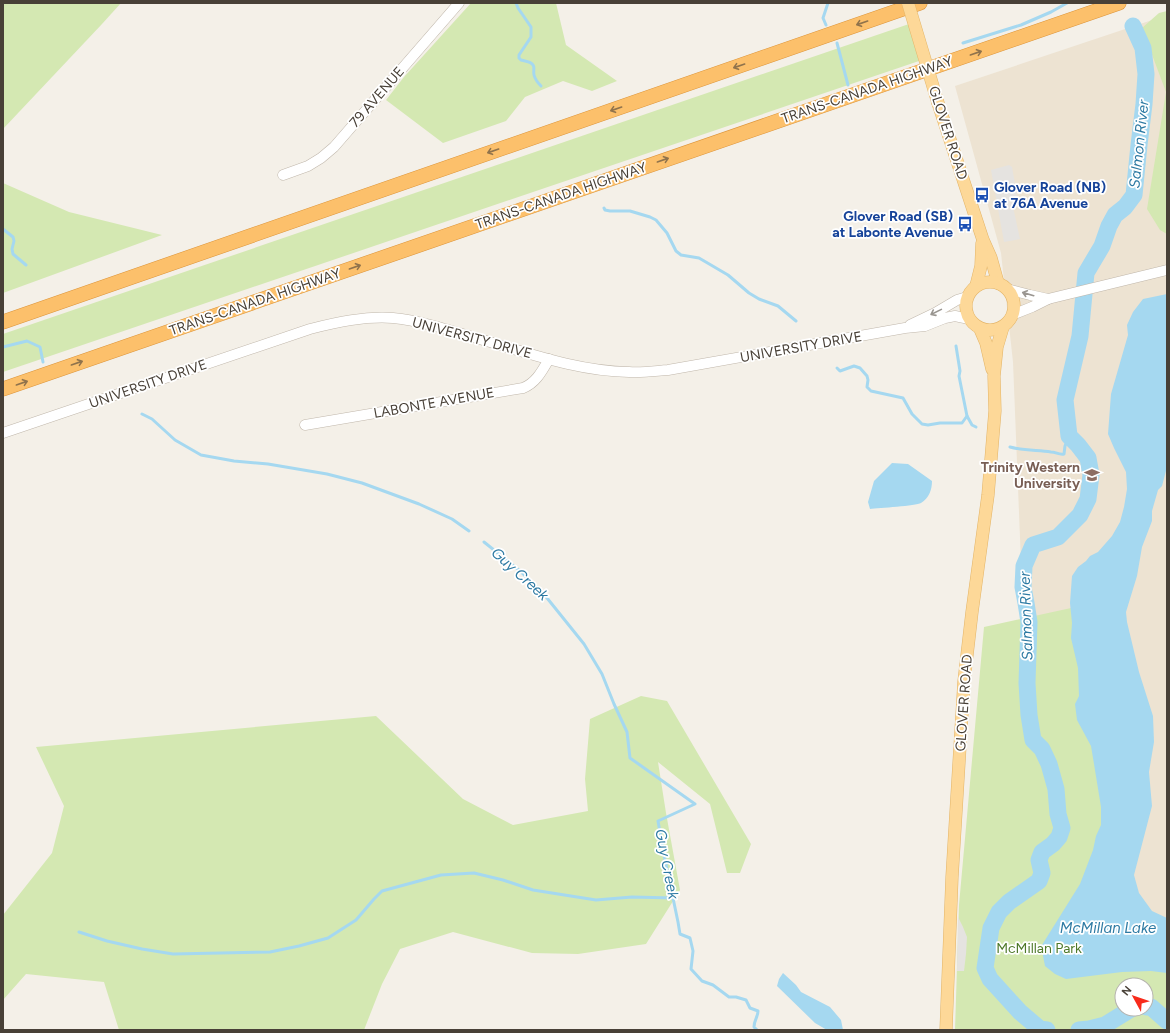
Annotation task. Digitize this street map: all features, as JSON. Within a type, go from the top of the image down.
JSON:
[{"type":"highway","points":[[3,322],[920,3]]},
{"type":"highway","name":"TRANS-CANADA HIGHWAY","points":[[3,389],[1119,3]]},
{"type":"main road","name":"GLOVER ROAD","points":[[908,3],[938,103],[983,240],[1003,286]]},
{"type":"main road","name":"GLOVER ROAD","points":[[976,286],[981,266],[983,240]]},
{"type":"main road","points":[[990,282],[1003,286],[1014,301],[1012,315],[1007,324],[1003,327],[992,330],[980,329],[969,319],[966,312],[967,297],[976,286],[983,283],[990,282]]},
{"type":"main road","name":"GLOVER ROAD","points":[[946,1030],[952,877],[964,681],[988,494],[995,411],[994,376],[997,347],[1003,327]]},
{"type":"main road","name":"GLOVER ROAD","points":[[980,329],[986,343],[994,376]]},
{"type":"street","name":"79 AVENUE","points":[[283,175],[308,166],[321,158],[334,146],[459,3]]},
{"type":"street","points":[[1012,315],[1050,298],[1167,270]]},
{"type":"street","points":[[1003,286],[1030,295],[1050,298]]},
{"type":"street","name":"UNIVERSITY DRIVE","points":[[905,328],[957,300],[967,297]]},
{"type":"street","name":"UNIVERSITY DRIVE","points":[[3,433],[310,329],[353,319],[374,318],[409,320],[430,324],[548,359],[580,366],[629,372],[656,371],[690,367],[905,328],[925,326],[945,318],[955,316],[969,319]]},
{"type":"street","name":"LABONTE AVENUE","points":[[305,425],[523,388],[530,385],[536,379],[548,359]]},
{"type":"shaded area","name":"Trinity Western University","points":[[1167,15],[1167,963],[1029,622],[1022,588],[1013,362],[1001,253],[955,86]]},
{"type":"shaded area","points":[[1009,165],[1012,167],[1018,201],[1013,207],[1020,239],[1004,242],[991,170]]},
{"type":"shaded area","points":[[958,917],[967,937],[964,971],[957,971]]},
{"type":"green space","points":[[3,3],[121,3],[3,129]]},
{"type":"green space","points":[[471,3],[556,3],[566,45],[617,81],[592,91],[563,81],[525,97],[506,121],[443,143],[386,100],[404,77]]},
{"type":"green space","points":[[1167,11],[1167,234],[1160,230],[1147,209],[1166,92],[1142,28],[1159,13]]},
{"type":"green space","points":[[909,24],[919,61],[3,372],[3,334]]},
{"type":"green space","points":[[3,183],[69,212],[162,235],[3,293]]},
{"type":"green space","name":"McMillan Park","points":[[1094,603],[1119,934],[1167,963],[1167,1030],[955,1030],[959,905],[984,627]]},
{"type":"green space","points":[[641,696],[667,701],[751,844],[740,873],[727,873],[710,804],[658,762],[680,890],[646,944],[578,954],[532,953],[453,932],[400,949],[382,984],[364,1030],[119,1030],[104,982],[26,974],[3,1000],[3,915],[52,853],[64,806],[36,747],[376,716],[463,799],[513,825],[588,811],[585,779],[590,719]]},
{"type":"water","name":"McMillan Lake","points":[[1167,294],[1167,467],[1162,486],[1158,490],[1152,511],[1152,521],[1142,547],[1137,576],[1126,612],[1139,672],[1153,716],[1154,742],[1149,772],[1152,806],[1134,875],[1139,893],[1152,911],[1167,918],[1167,973],[1151,971],[1122,972],[1066,979],[1055,974],[1045,966],[1042,945],[1080,884],[1101,825],[1101,807],[1091,746],[1077,720],[1075,704],[1079,696],[1078,668],[1071,638],[1072,623],[1070,603],[1072,576],[1078,567],[1090,556],[1098,552],[1112,536],[1120,522],[1127,489],[1126,472],[1108,434],[1111,394],[1128,335],[1127,325],[1133,312],[1143,299]]},
{"type":"water","points":[[892,463],[908,464],[932,481],[930,494],[924,501],[918,504],[870,509],[868,502],[874,481]]},
{"type":"water","points":[[783,973],[801,992],[830,1007],[841,1020],[843,1030],[827,1030],[815,1023],[777,986]]},
{"type":"waterway","points":[[516,3],[531,27],[531,37],[519,55],[519,58],[532,64],[534,67],[534,76],[541,86]]},
{"type":"waterway","points":[[826,25],[823,18],[828,3]]},
{"type":"waterway","points":[[963,43],[1021,25],[1051,12],[1067,3]]},
{"type":"waterway","name":"Salmon River","points":[[1047,1030],[1040,1029],[1020,1012],[990,979],[985,968],[991,928],[999,912],[1009,902],[1039,881],[1042,873],[1039,860],[1042,852],[1053,844],[1059,837],[1062,828],[1058,814],[1056,789],[1049,764],[1042,749],[1033,740],[1029,715],[1027,683],[1029,622],[1023,587],[1024,566],[1033,545],[1058,537],[1080,515],[1088,499],[1091,475],[1088,458],[1069,436],[1065,400],[1080,336],[1086,273],[1102,246],[1109,226],[1115,215],[1125,207],[1134,195],[1146,74],[1143,48],[1133,26]]},
{"type":"waterway","points":[[837,43],[848,85]]},
{"type":"waterway","points":[[604,208],[605,210],[610,211],[630,211],[656,220],[667,233],[676,251],[681,255],[699,258],[728,275],[749,293],[759,299],[778,306],[796,321]]},
{"type":"waterway","name":"Guy Creek","points":[[3,229],[13,237],[13,254],[26,265]]},
{"type":"waterway","points":[[3,347],[27,341],[40,347],[43,362]]},
{"type":"waterway","points":[[956,346],[960,371],[959,376],[967,416]]},
{"type":"waterway","points":[[837,368],[840,371],[854,366],[860,368],[867,376],[867,387],[871,391],[903,398],[912,414],[922,424],[962,423],[967,416],[972,425],[976,427]]},
{"type":"waterway","name":"Guy Creek","points":[[142,414],[152,419],[175,440],[201,455],[327,474],[362,483],[419,504],[452,519],[469,531]]},
{"type":"waterway","points":[[1010,447],[1064,454],[1069,436]]},
{"type":"waterway","name":"Guy Creek","points":[[484,542],[520,571],[543,593],[584,644],[602,674],[627,732],[630,758],[695,804],[658,821],[680,934],[690,938],[693,951],[691,969],[702,981],[713,985],[729,997],[736,997],[746,1000],[750,1008],[758,1011],[754,1027],[757,1030]]},
{"type":"waterway","points":[[79,932],[107,941],[173,954],[270,952],[328,938],[356,920],[382,891],[441,875],[474,873],[503,880],[533,890],[596,900],[632,897],[674,898]]},
{"type":"waterway","name":"Salmon River","points":[[1154,1010],[1167,1021]]},
{"type":"waterway","name":"Salmon River","points":[[1079,1030],[1105,1025],[1118,1017]]},
{"type":"place","name":"Glover Road (NB) at 76A Avenue","points":[[982,195]]},
{"type":"place","name":"Glover Road (SB) at Labonte Avenue","points":[[965,224]]},
{"type":"place","name":"Trinity Western University","points":[[1092,475]]}]
